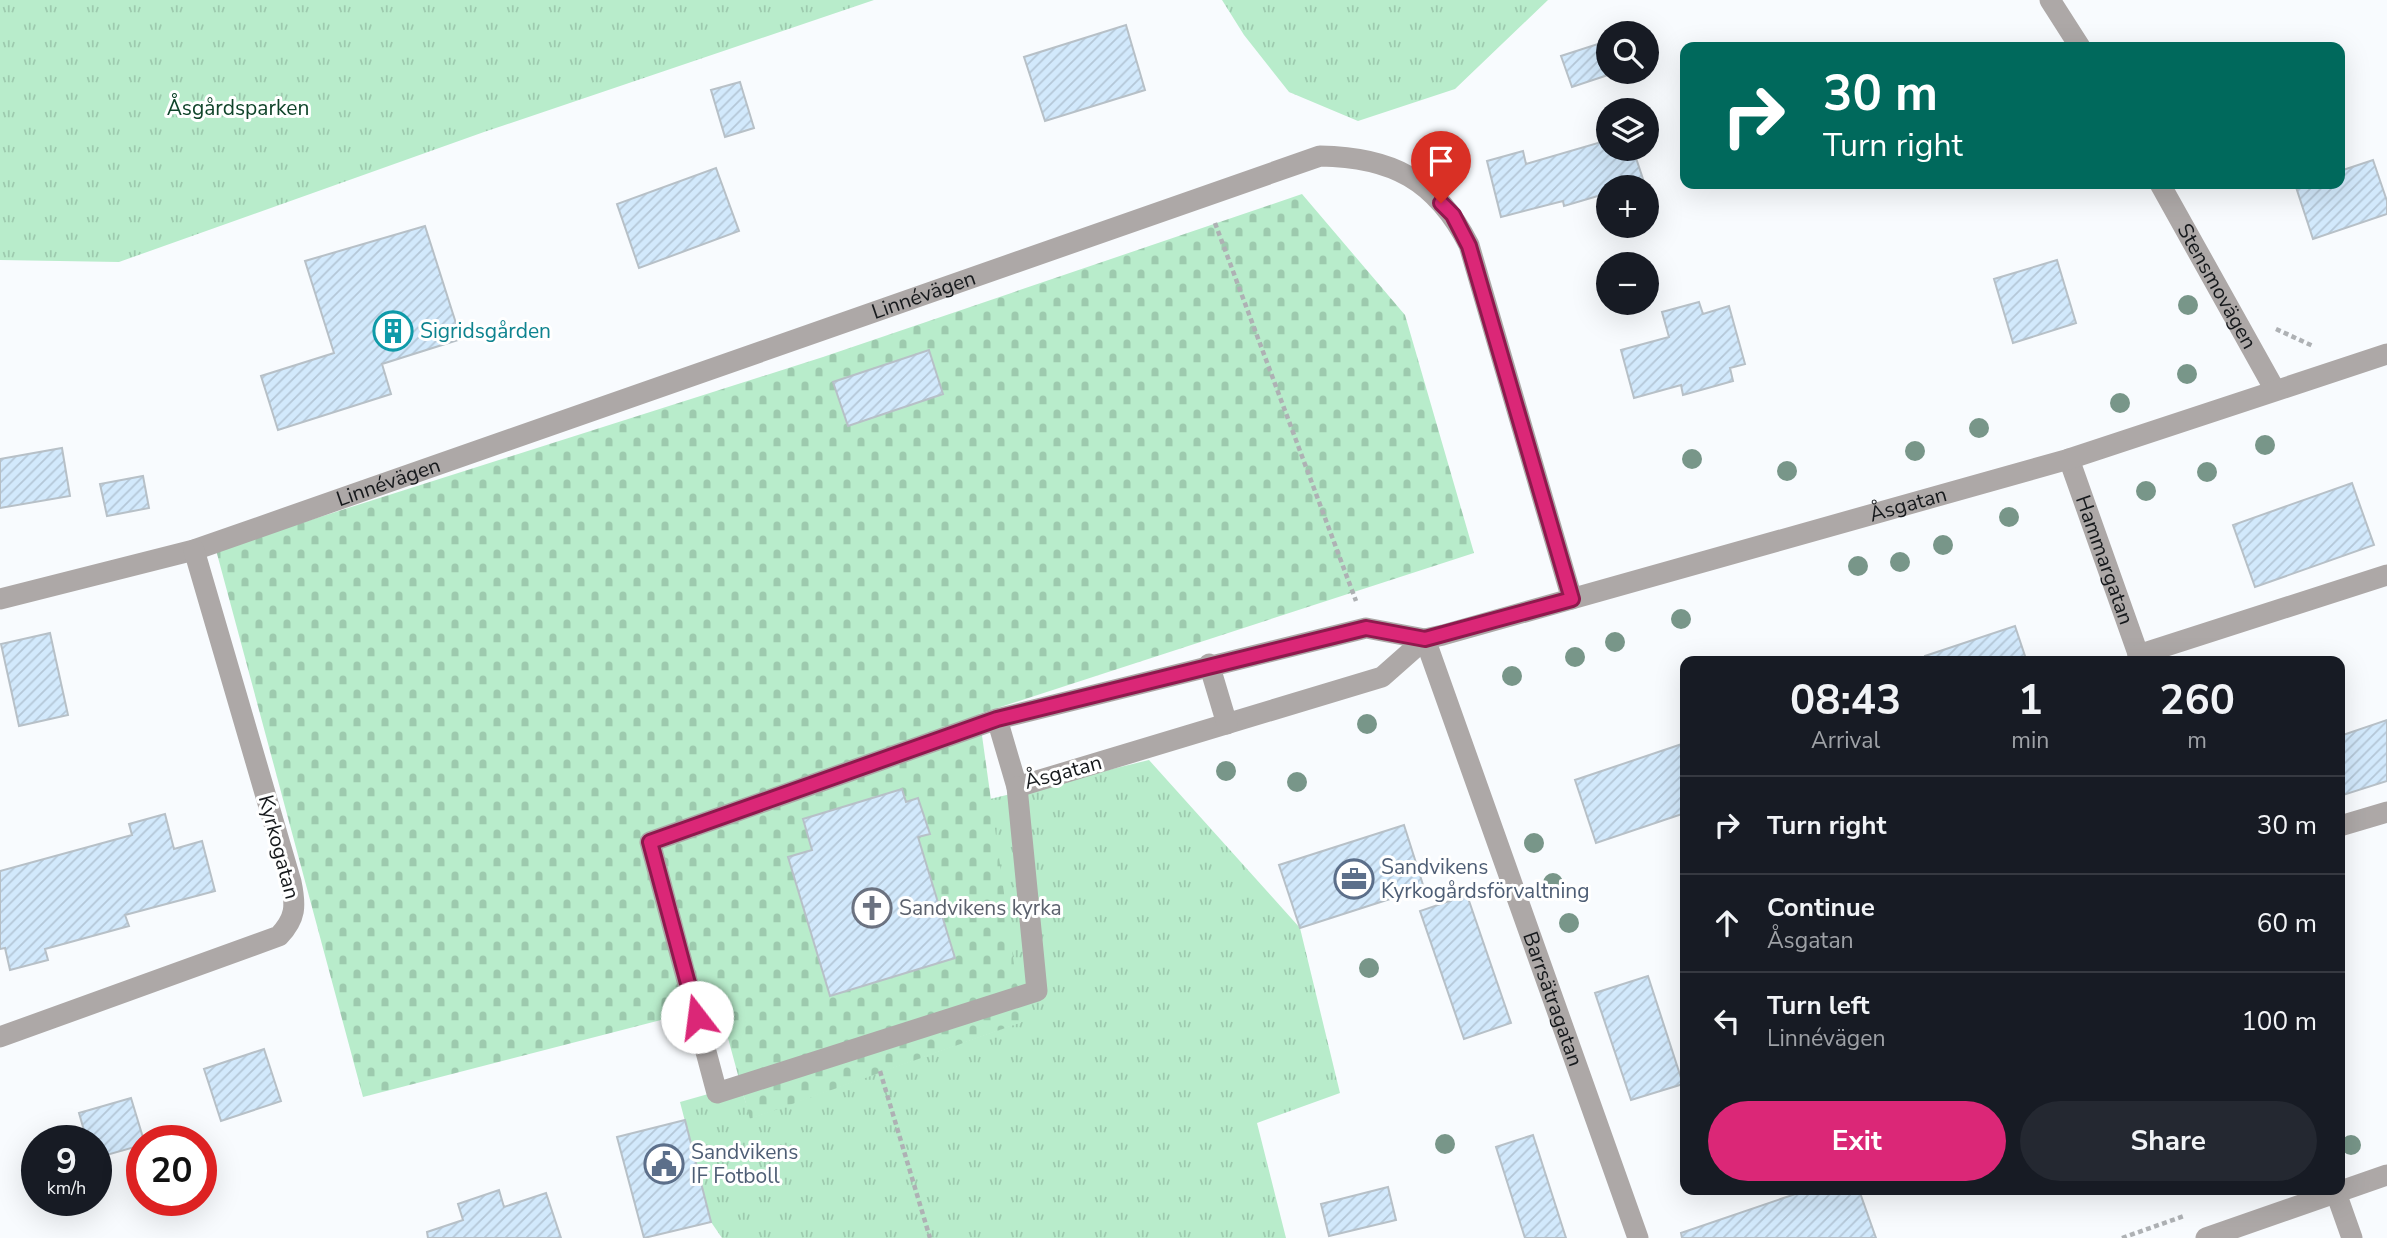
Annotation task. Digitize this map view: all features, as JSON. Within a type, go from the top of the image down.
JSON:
[{"type":"street","points":[[2050,0],[2077,42]]},
{"type":"street","name":"Linnévägen","points":[[0,599],[194,550],[1320,156],[1353,157],[1382,163],[1407,174],[1430,191],[1453,215],[1473,258],[1572,599]]},
{"type":"street","name":"Stensmovägen","points":[[2163,189],[2275,390]]},
{"type":"street","name":"Åsgatan","points":[[1425,639],[1382,677],[1017,787],[997,719],[1209,664],[1366,628],[1425,639],[2069,459],[2387,354]]},
{"type":"street","name":"Hammargatan","points":[[2069,459],[2138,656]]},
{"type":"street","name":"Kyrkogatan","points":[[0,1037],[279,936],[291,924],[296,906],[292,882],[194,550]]},
{"type":"street","points":[[2145,656],[2387,575]]},
{"type":"street","name":"Barrsätragatan","points":[[1425,639],[1638,1238]]},
{"type":"street","points":[[1209,664],[1227,724]]},
{"type":"street","points":[[997,719],[650,842],[717,1093],[1037,991],[1017,787]]},
{"type":"street","points":[[2345,825],[2387,812]]},
{"type":"street","points":[[2345,1188],[2387,1175]]},
{"type":"street","points":[[2206,1238],[2325,1195]]},
{"type":"street","points":[[2337,1195],[2352,1238]]},
{"type":"path","points":[[1205,195],[1366,628]]},
{"type":"path","points":[[2232,309],[2316,348]]},
{"type":"path","points":[[872,1045],[930,1238]]},
{"type":"green space","name":"Åsgårdsparken","points":[[0,0],[874,0],[484,132],[119,262],[0,260]]},
{"type":"green space","points":[[1222,0],[1548,0],[1455,89],[1358,121],[1289,92],[1244,35]]},
{"type":"green space","points":[[1302,194],[1405,315],[1474,553],[979,714],[1022,1022],[750,1119],[719,1005],[363,1097],[216,550],[823,357]]},
{"type":"green space","points":[[1149,760],[1300,928],[1340,1093],[1257,1123],[1286,1238],[722,1238],[711,1222],[680,1102],[740,1085],[751,1118],[1021,1022],[990,799]]},
{"type":"building","points":[[1126,25],[1145,90],[1045,121],[1024,57]]},
{"type":"building","points":[[1596,45],[1596,79],[1572,87],[1561,56]]},
{"type":"building","points":[[740,82],[754,128],[725,137],[711,90]]},
{"type":"building","points":[[1596,144],[1596,161],[1637,161],[1642,175],[1596,175],[1596,197],[1564,206],[1563,201],[1501,217],[1487,161],[1523,151],[1526,164]]},
{"type":"building","points":[[2373,160],[2387,201],[2387,214],[2313,239],[2297,189],[2345,189],[2345,169]]},
{"type":"building","points":[[716,168],[739,231],[639,268],[617,204]]},
{"type":"building","name":"Sigridsgården","points":[[425,226],[461,339],[382,364],[391,394],[278,430],[261,376],[334,353],[305,261]]},
{"type":"building","points":[[2057,260],[2076,323],[2013,343],[1994,279]]},
{"type":"building","points":[[1699,302],[1703,314],[1729,306],[1745,364],[1730,368],[1733,381],[1683,395],[1681,385],[1634,398],[1621,350],[1669,337],[1662,312]]},
{"type":"building","points":[[929,350],[943,394],[848,426],[833,382]]},
{"type":"building","points":[[62,448],[70,496],[0,508],[0,459]]},
{"type":"building","points":[[143,476],[149,508],[107,516],[100,484]]},
{"type":"building","points":[[2352,483],[2374,545],[2255,587],[2233,525]]},
{"type":"building","points":[[2015,626],[2025,656],[1925,656]]},
{"type":"building","points":[[50,633],[68,715],[19,726],[1,644]]},
{"type":"building","points":[[2387,720],[2387,781],[2345,794],[2345,734]]},
{"type":"building","points":[[1680,745],[1680,815],[1596,843],[1575,780]]},
{"type":"building","name":"Sandvikens kyrka","points":[[902,789],[906,802],[918,798],[930,834],[918,837],[955,958],[830,996],[788,857],[812,850],[803,819]]},
{"type":"building","points":[[165,814],[174,849],[202,841],[215,891],[125,915],[129,926],[45,949],[48,960],[10,970],[5,948],[0,949],[0,871],[132,835],[129,824]]},
{"type":"building","points":[[1404,825],[1424,888],[1300,928],[1279,865]]},
{"type":"building","points":[[1467,895],[1511,1023],[1464,1039],[1420,911]]},
{"type":"building","points":[[1648,976],[1680,1075],[1680,1085],[1631,1100],[1595,993]]},
{"type":"building","points":[[264,1049],[281,1101],[221,1121],[204,1069]]},
{"type":"building","points":[[131,1098],[139,1125],[126,1125],[126,1150],[112,1153],[112,1125],[82,1125],[79,1113]]},
{"type":"building","points":[[685,1120],[711,1222],[644,1238],[617,1137]]},
{"type":"building","points":[[1533,1135],[1566,1238],[1525,1238],[1496,1147]]},
{"type":"building","points":[[1388,1187],[1396,1220],[1329,1236],[1321,1204]]},
{"type":"building","points":[[499,1190],[504,1207],[546,1193],[561,1238],[428,1238],[427,1232],[463,1220],[458,1204]]},
{"type":"building","points":[[1792,1195],[1861,1195],[1876,1238],[1682,1238],[1681,1233]]},
{"type":"place","name":"Sigridsgården","points":[[393,331]]},
{"type":"place","name":"Sandvikens Kyrkogårdsförvaltning","points":[[1354,879]]},
{"type":"place","name":"Sandvikens kyrka","points":[[872,908]]},
{"type":"place","name":"Sandvikens IF Fotboll","points":[[664,1164]]},
{"type":"route","points":[[697,1017],[650,842],[997,719],[1209,664],[1366,628],[1425,639],[1572,599],[1469,246],[1453,215],[1441,203]]}]
